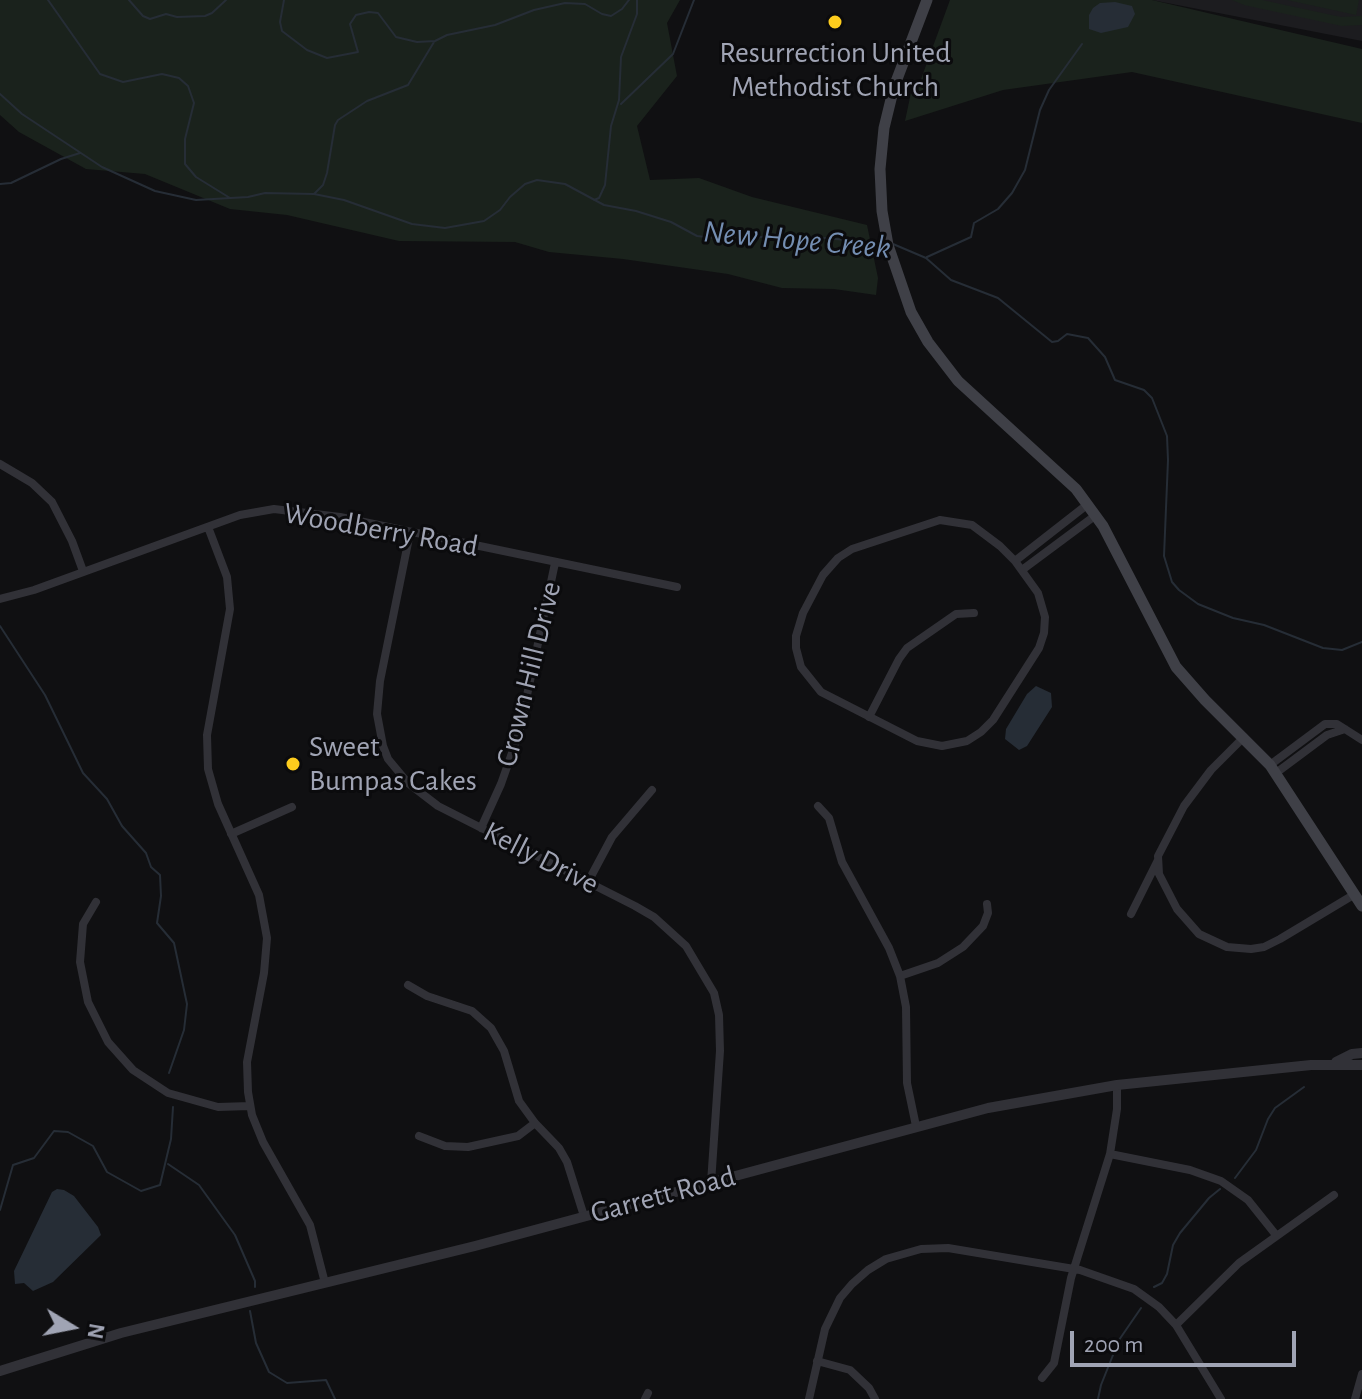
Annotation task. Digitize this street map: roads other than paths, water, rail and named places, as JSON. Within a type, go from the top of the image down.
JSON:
[{"type":"main road","points":[[927,0],[894,87],[881,161],[882,211],[896,272],[918,325],[958,381],[1069,481],[1088,504],[1176,667],[1273,769],[1362,906]]},
{"type":"street","points":[[0,464],[32,483],[52,502],[83,571]]},
{"type":"street","points":[[1015,561],[1088,504]]},
{"type":"street","name":"Woodberry Road","points":[[0,599],[34,590],[252,512],[289,509],[677,587]]},
{"type":"street","points":[[1022,570],[1096,515]]},
{"type":"street","points":[[940,520],[963,522],[980,529],[1022,570],[1042,600],[1044,633],[1035,656],[987,727],[959,744],[934,745],[917,741],[821,692],[807,677],[798,658],[796,636],[799,624],[830,566],[852,549],[940,520]]},
{"type":"street","points":[[208,527],[227,577],[230,609],[209,717],[207,758],[214,794],[259,895],[267,938],[264,973],[247,1062],[250,1106],[263,1142],[310,1225],[325,1283]]},
{"type":"street","name":"Kelly Drive","points":[[410,533],[380,681],[377,714],[388,759],[423,797],[635,906],[674,932],[696,960],[714,993],[719,1015],[720,1051],[711,1183]]},
{"type":"street","points":[[1051,533],[1059,542]]},
{"type":"street","name":"Crown Hill Drive","points":[[481,828],[505,775],[519,733],[555,563]]},
{"type":"street","points":[[869,717],[907,648],[956,614],[974,613]]},
{"type":"street","points":[[1273,769],[1333,731],[1347,729],[1362,740]]},
{"type":"street","points":[[1131,914],[1184,806],[1211,770],[1244,737]]},
{"type":"street","points":[[588,882],[612,837],[652,790]]},
{"type":"street","points":[[818,806],[829,818],[842,862],[889,948],[900,976],[906,1007],[907,1083],[916,1126]]},
{"type":"street","points":[[231,834],[292,807]]},
{"type":"street","points":[[1158,859],[1159,874],[1171,900],[1184,918],[1199,934],[1235,948],[1264,947],[1355,894]]},
{"type":"street","points":[[96,902],[83,924],[80,962],[88,1002],[108,1042],[133,1070],[168,1093],[218,1107],[250,1106]]},
{"type":"street","points":[[900,976],[938,963],[963,947],[983,926],[988,913],[987,904]]},
{"type":"street","points":[[408,985],[427,996],[465,1008],[485,1020],[504,1051],[519,1101],[559,1148],[573,1178],[584,1216]]},
{"type":"street","name":"Garrett Road","points":[[1334,1063],[1352,1054],[1362,1053]]},
{"type":"street","name":"Garrett Road","points":[[0,1371],[121,1333],[325,1283],[711,1183],[916,1126],[1026,1100],[1117,1085],[1334,1063],[1362,1065]]},
{"type":"street","points":[[1042,1378],[1054,1363],[1074,1269],[1110,1154],[1117,1109],[1117,1085]]},
{"type":"street","points":[[419,1136],[445,1146],[468,1147],[518,1136],[535,1123]]},
{"type":"street","points":[[1110,1154],[1200,1173],[1221,1181],[1248,1200],[1276,1235]]},
{"type":"street","points":[[1176,1325],[1222,1278],[1334,1195]]},
{"type":"street","points":[[809,1399],[825,1329],[840,1298],[868,1270],[886,1259],[921,1249],[948,1248],[1074,1269],[1134,1289],[1159,1307],[1176,1325],[1221,1399]]},
{"type":"street","points":[[817,1361],[850,1370],[869,1388],[875,1399]]},
{"type":"street","points":[[1355,1399],[1362,1374]]},
{"type":"waterway","points":[[48,0],[100,74],[123,82],[162,74],[179,78],[188,86],[194,103],[185,139],[185,164],[196,177],[230,198]]},
{"type":"waterway","points":[[129,0],[143,16],[150,19],[166,14],[177,17],[205,16],[226,0]]},
{"type":"waterway","points":[[284,0],[280,22],[282,31],[307,50],[327,58],[358,52],[350,24],[356,15],[369,12],[378,13],[396,37],[417,42],[435,41],[565,3],[585,4],[611,16],[629,0]]},
{"type":"waterway","points":[[594,200],[599,198],[605,185],[611,126],[619,100],[621,57],[637,14],[637,0]]},
{"type":"waterway","points":[[621,104],[673,54],[694,0]]},
{"type":"waterway","points":[[314,194],[323,185],[327,173],[338,120],[367,101],[408,85],[434,42]]},
{"type":"waterway","points":[[927,257],[971,237],[974,223],[998,209],[1012,193],[1025,170],[1040,110],[1049,90],[1082,44]]},
{"type":"waterway","name":"New Hope Creek","points":[[0,94],[22,114],[102,167],[155,191],[196,200],[265,193],[314,194],[344,200],[412,224],[445,228],[484,221],[500,210],[525,184],[537,180],[565,184],[604,205],[671,222],[697,236],[740,241],[777,234],[882,243]]},
{"type":"waterway","points":[[0,184],[11,183],[80,153]]},
{"type":"waterway","name":"New Hope Creek","points":[[893,244],[926,258],[951,280],[998,298],[1052,342],[1067,334],[1088,338],[1105,357],[1115,380],[1144,390],[1152,398],[1167,436],[1164,556],[1172,582],[1179,590],[1198,604],[1323,648],[1342,650],[1362,642]]},
{"type":"waterway","points":[[0,626],[45,695],[83,773],[107,799],[122,826],[146,853],[151,867],[160,875],[157,923],[174,943],[187,1004],[184,1030],[169,1073]]},
{"type":"waterway","points":[[1235,1178],[1256,1150],[1275,1108],[1304,1087]]},
{"type":"waterway","points":[[0,1210],[13,1165],[34,1158],[54,1131],[68,1132],[93,1146],[107,1172],[141,1191],[160,1185],[171,1139],[173,1107]]},
{"type":"waterway","points":[[168,1164],[199,1185],[235,1235],[255,1287]]},
{"type":"waterway","points":[[1154,1287],[1162,1283],[1167,1274],[1173,1245],[1180,1233],[1220,1189]]},
{"type":"waterway","points":[[1098,1399],[1119,1340],[1141,1308]]},
{"type":"waterway","points":[[250,1311],[256,1343],[269,1372],[287,1383],[326,1380],[335,1399]]},
{"type":"place","name":"Resurrection United Methodist Church","points":[[835,22]]},
{"type":"place","name":"Sweet Bumpas Cakes","points":[[293,764]]}]
